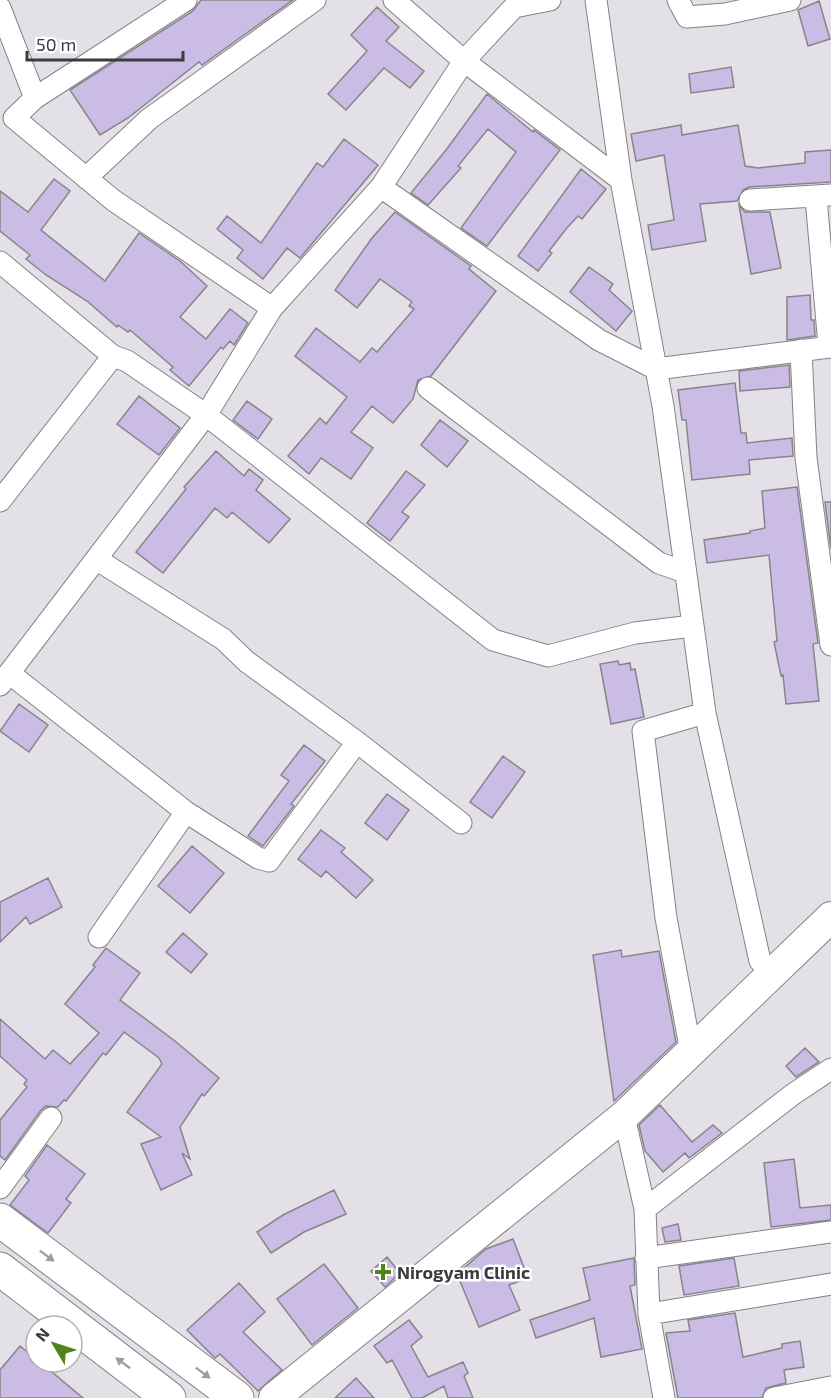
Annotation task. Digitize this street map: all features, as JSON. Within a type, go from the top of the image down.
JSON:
[{"type":"main road","points":[[0,1221],[237,1398]]},
{"type":"main road","points":[[0,1269],[169,1398]]},
{"type":"street","points":[[186,0],[35,98],[7,122],[113,200],[272,308]]},
{"type":"street","points":[[86,178],[149,120],[315,0]]},
{"type":"street","points":[[394,0],[464,61],[621,180]]},
{"type":"street","points":[[357,742],[269,861],[258,858],[186,812],[5,679],[206,415],[272,308],[381,187],[464,61],[514,7],[550,0]]},
{"type":"street","points":[[597,0],[621,180],[656,369],[705,712],[760,961],[774,972]]},
{"type":"street","points":[[678,0],[687,17],[725,14],[790,0]]},
{"type":"street","points":[[0,8],[35,98]]},
{"type":"street","points":[[381,187],[599,340],[656,369],[830,346],[824,196],[750,200]]},
{"type":"street","points":[[0,262],[113,356],[127,361],[206,415],[493,640],[548,656],[635,633],[692,626]]},
{"type":"street","points":[[801,350],[806,458],[831,645]]},
{"type":"street","points":[[0,501],[113,356]]},
{"type":"street","points":[[428,388],[659,563],[685,572]]},
{"type":"street","points":[[96,559],[224,639],[247,662],[357,742],[461,823]]},
{"type":"street","points":[[691,1052],[666,918],[643,731],[705,712]]},
{"type":"street","points":[[99,937],[186,812]]},
{"type":"street","points":[[274,1398],[624,1116],[831,917]]},
{"type":"street","points":[[645,1209],[792,1095],[831,1069]]},
{"type":"street","points":[[624,1116],[645,1209],[649,1314],[664,1398]]},
{"type":"street","points":[[0,1188],[51,1118]]},
{"type":"street","points":[[646,1258],[831,1232]]},
{"type":"street","points":[[649,1314],[831,1284]]},
{"type":"street","points":[[774,1398],[831,1387]]},
{"type":"building","points":[[201,0],[293,0],[202,65],[199,62],[128,118],[100,135],[70,90],[193,11]]},
{"type":"building","points":[[819,1],[830,39],[808,46],[798,10]]},
{"type":"building","points":[[377,7],[399,27],[386,41],[424,71],[410,88],[384,68],[346,110],[328,94],[367,51],[351,35]]},
{"type":"building","points":[[731,67],[734,87],[691,93],[689,74]]},
{"type":"building","points":[[487,94],[533,132],[534,130],[560,150],[487,246],[461,228],[516,152],[488,129],[458,166],[461,168],[428,205],[411,193]]},
{"type":"building","points":[[681,125],[682,135],[738,125],[745,166],[758,168],[805,163],[805,152],[831,150],[831,182],[749,187],[743,190],[737,201],[700,204],[706,241],[652,250],[648,225],[674,220],[664,155],[636,161],[631,134]]},
{"type":"building","points":[[344,139],[378,165],[300,258],[287,248],[263,279],[237,258],[243,250],[217,229],[227,216],[261,243],[317,163],[323,167]]},
{"type":"building","points":[[581,169],[606,189],[582,219],[578,216],[566,229],[549,251],[552,253],[538,271],[518,256]]},
{"type":"building","points":[[54,179],[70,191],[41,230],[105,281],[139,233],[180,261],[207,286],[180,317],[206,339],[230,309],[248,323],[234,345],[230,341],[223,349],[221,347],[189,386],[170,370],[173,367],[130,330],[128,332],[118,325],[117,327],[87,301],[46,275],[26,259],[30,255],[0,231],[0,191],[28,212]]},
{"type":"building","points":[[739,205],[745,212],[770,212],[781,268],[751,274]]},
{"type":"building","points":[[395,212],[471,266],[469,269],[496,291],[431,376],[418,380],[413,399],[393,423],[372,406],[351,432],[373,448],[351,479],[321,458],[309,474],[288,456],[320,418],[326,424],[347,397],[295,356],[316,328],[360,362],[372,348],[377,352],[414,309],[409,306],[412,302],[380,279],[357,308],[335,290],[372,238]]},
{"type":"building","points":[[589,267],[613,284],[609,290],[632,311],[616,331],[570,292]]},
{"type":"building","points":[[810,295],[811,320],[814,320],[815,336],[787,340],[787,297]]},
{"type":"building","points":[[789,365],[790,387],[740,391],[739,371]]},
{"type":"building","points":[[735,383],[741,433],[746,433],[747,443],[792,438],[793,456],[749,460],[750,474],[692,480],[686,420],[682,420],[678,390]]},
{"type":"building","points":[[139,396],[180,428],[159,455],[117,424]]},
{"type":"building","points":[[247,401],[272,419],[258,439],[233,420]]},
{"type":"building","points":[[440,420],[468,441],[447,467],[421,445]]},
{"type":"building","points":[[216,451],[244,476],[249,469],[263,480],[256,490],[290,519],[269,543],[232,512],[227,518],[215,508],[163,573],[136,552],[186,489],[184,487]]},
{"type":"building","points":[[406,471],[425,485],[402,512],[409,517],[390,541],[367,523]]},
{"type":"building","points":[[797,487],[818,643],[813,644],[819,701],[786,704],[783,675],[781,676],[774,642],[777,641],[769,555],[707,563],[704,540],[750,533],[750,531],[765,528],[762,491]]},
{"type":"building","points":[[825,502],[831,502],[831,549]]},
{"type":"building","points":[[618,661],[619,665],[630,663],[631,670],[635,669],[644,717],[611,724],[600,664]]},
{"type":"building","points":[[19,704],[48,725],[29,752],[0,731]]},
{"type":"building","points":[[304,745],[325,761],[291,804],[294,806],[263,846],[248,836],[289,781],[281,775]]},
{"type":"building","points":[[503,756],[525,772],[492,818],[470,802]]},
{"type":"building","points":[[387,794],[409,810],[387,840],[365,823]]},
{"type":"building","points":[[321,830],[345,848],[341,852],[373,880],[356,898],[326,871],[321,877],[298,859]]},
{"type":"building","points":[[192,846],[224,873],[190,913],[158,886]]},
{"type":"building","points":[[48,878],[62,907],[30,924],[26,917],[0,942],[0,902]]},
{"type":"building","points":[[183,933],[207,954],[191,973],[166,952]]},
{"type":"building","points":[[106,948],[140,973],[120,1000],[175,1041],[219,1078],[204,1096],[202,1094],[180,1127],[190,1159],[182,1153],[192,1175],[161,1190],[141,1144],[161,1137],[127,1112],[162,1064],[159,1058],[124,1032],[106,1055],[103,1053],[66,1101],[64,1100],[58,1107],[46,1106],[41,1110],[5,1160],[0,1156],[0,1120],[27,1087],[24,1084],[27,1080],[0,1056],[0,1019],[45,1059],[53,1050],[70,1064],[99,1033],[65,1004],[95,967],[93,965]]},
{"type":"building","points":[[621,950],[622,957],[659,951],[676,1042],[614,1101],[593,955]]},
{"type":"building","points":[[805,1048],[819,1062],[796,1077],[786,1066]]},
{"type":"building","points":[[660,1105],[692,1142],[713,1125],[722,1133],[689,1158],[685,1153],[663,1172],[645,1151],[639,1125]]},
{"type":"building","points":[[47,1145],[85,1174],[66,1199],[71,1203],[48,1233],[10,1205],[29,1180],[25,1176]]},
{"type":"building","points":[[794,1159],[800,1208],[831,1205],[831,1220],[771,1227],[764,1163]]},
{"type":"building","points":[[334,1190],[346,1214],[304,1232],[271,1253],[257,1232],[283,1215]]},
{"type":"building","points":[[678,1224],[681,1240],[665,1242],[662,1228]]},
{"type":"building","points":[[513,1239],[528,1278],[509,1285],[520,1310],[479,1327],[457,1274],[486,1249]]},
{"type":"building","points":[[387,1257],[400,1273],[385,1287],[371,1271]]},
{"type":"building","points":[[634,1258],[635,1285],[630,1286],[642,1349],[601,1357],[594,1318],[536,1338],[530,1320],[590,1300],[583,1268]]},
{"type":"building","points":[[734,1258],[739,1286],[684,1295],[679,1266]]},
{"type":"building","points":[[324,1264],[358,1308],[312,1345],[277,1299]]},
{"type":"building","points":[[239,1283],[265,1312],[243,1332],[282,1370],[258,1391],[220,1354],[215,1358],[187,1330]]},
{"type":"building","points":[[735,1313],[743,1357],[782,1348],[782,1344],[800,1341],[804,1367],[784,1370],[786,1383],[766,1388],[762,1398],[678,1398],[666,1333],[690,1331],[688,1320]]},
{"type":"building","points":[[409,1320],[422,1337],[411,1346],[428,1377],[463,1362],[468,1373],[464,1376],[473,1398],[448,1398],[444,1386],[422,1398],[412,1398],[392,1360],[387,1363],[374,1346]]},
{"type":"building","points":[[20,1346],[24,1349],[24,1374],[54,1374],[83,1398],[0,1398],[0,1370]]},
{"type":"building","points":[[356,1378],[374,1398],[335,1398]]},
{"type":"place","name":"Nirogyam Clinic","points":[[383,1272]]}]
